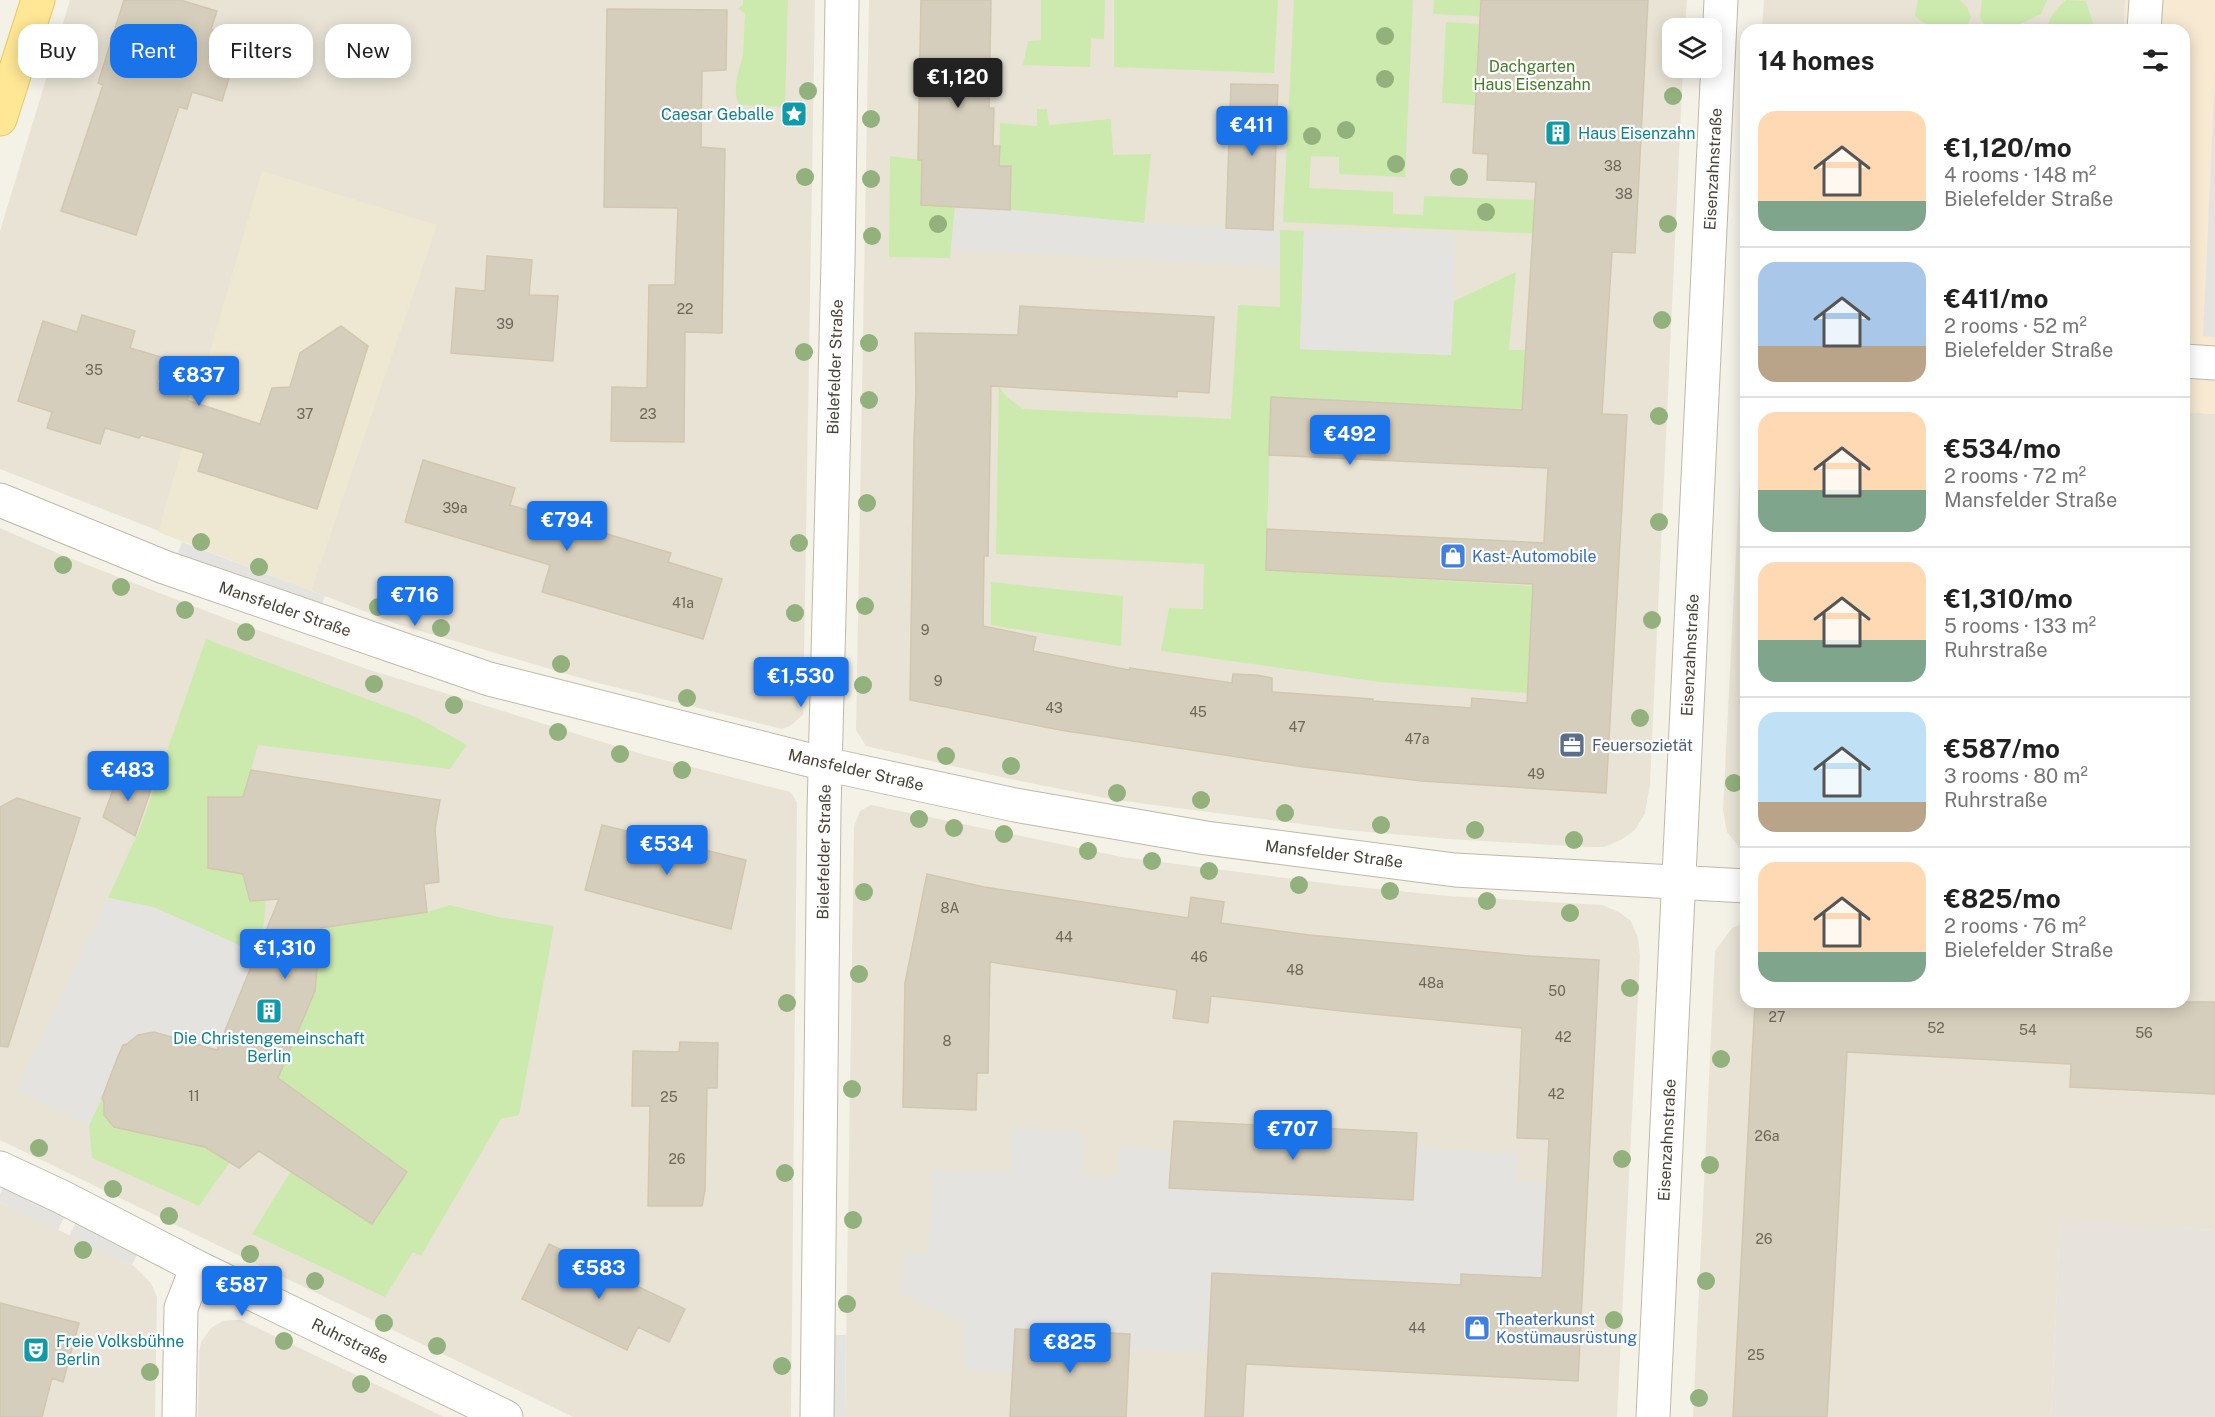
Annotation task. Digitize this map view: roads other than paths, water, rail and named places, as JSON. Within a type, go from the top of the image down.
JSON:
[{"type":"main road","points":[[0,118],[38,0]]},
{"type":"street","name":"Bielefelder Straße","points":[[817,1417],[825,764],[838,262],[842,0]]},
{"type":"street","name":"Eisenzahnstraße","points":[[1653,1417],[1721,0]]},
{"type":"street","points":[[2144,24],[2146,0]]},
{"type":"street","points":[[2190,361],[2215,363]]},
{"type":"street","name":"Mansfelder Straße","points":[[0,500],[164,567],[489,679],[825,764],[1015,805],[1206,838],[1455,870],[1740,886]]},
{"type":"street","name":"Ruhrstraße","points":[[0,1168],[62,1197],[197,1267],[506,1417]]},
{"type":"street","points":[[179,1417],[181,1308],[197,1267]]},
{"type":"place","name":"Caesar Geballe","points":[[794,114]]},
{"type":"place","name":"Haus Eisenzahn","points":[[1558,133]]},
{"type":"place","name":"Kast-Automobile","points":[[1453,556]]},
{"type":"place","name":"Feuersozietät","points":[[1572,745]]},
{"type":"place","name":"Die Christengemeinschaft Berlin","points":[[269,1011]]},
{"type":"place","name":"Theaterkunst Kostümausrüstung","points":[[1477,1328]]},
{"type":"place","name":"Freie Volksbühne Berlin","points":[[36,1350]]},
{"type":"park label","name":"Dachgarten Haus Eisenzahn","points":[[1532,75]]}]
